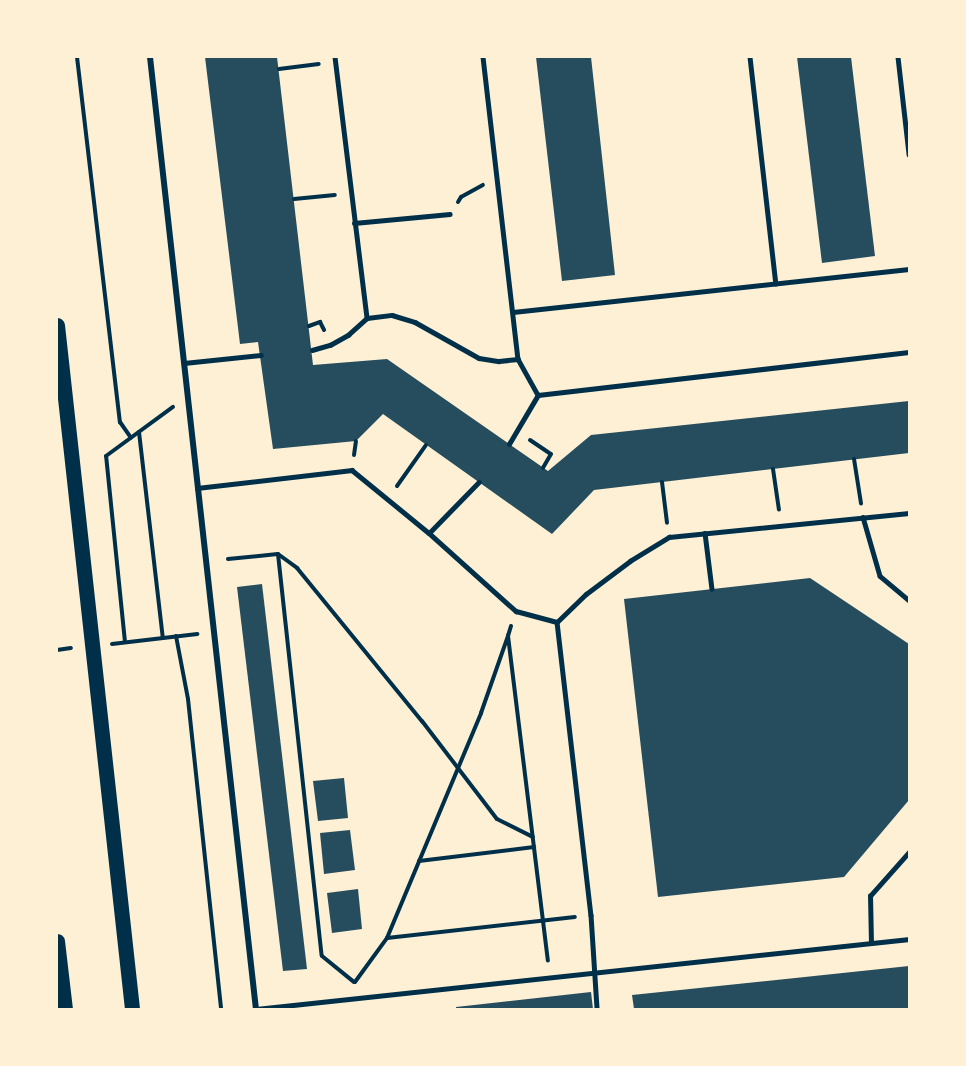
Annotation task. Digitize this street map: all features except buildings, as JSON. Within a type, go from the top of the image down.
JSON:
[{"type":"main road","points":[[57,325],[132,1009]]},
{"type":"main road","points":[[57,941],[65,1009]]},
{"type":"street","points":[[150,57],[256,1009]]},
{"type":"lane","points":[[483,57],[518,359],[538,395]]},
{"type":"lane","points":[[750,57],[776,284]]},
{"type":"lane","points":[[898,57],[909,154]]},
{"type":"lane","points":[[335,59],[354,223],[368,318]]},
{"type":"lane","points":[[354,223],[450,214]]},
{"type":"lane","points":[[513,312],[909,269]]},
{"type":"lane","points":[[312,350],[330,345],[348,335],[368,318],[392,315],[415,322],[479,358],[499,361],[518,359]]},
{"type":"lane","points":[[538,395],[909,352]]},
{"type":"lane","points":[[184,363],[261,355]]},
{"type":"lane","points":[[509,444],[538,395]]},
{"type":"lane","points":[[197,488],[352,470],[429,533],[516,610],[557,622]]},
{"type":"lane","points":[[429,533],[478,482]]},
{"type":"lane","points":[[557,622],[595,587],[669,537],[909,513]]},
{"type":"lane","points":[[864,517],[880,576],[909,600]]},
{"type":"lane","points":[[705,533],[712,589]]},
{"type":"lane","points":[[557,622],[591,915],[597,1009]]},
{"type":"lane","points":[[871,943],[870,896],[909,852]]},
{"type":"lane","points":[[256,1009],[909,939]]},
{"type":"path","points":[[77,57],[120,422],[130,438]]},
{"type":"path","points":[[279,69],[335,59]]},
{"type":"path","points":[[450,214],[461,197],[497,177]]},
{"type":"path","points":[[294,199],[351,194]]},
{"type":"path","points":[[125,642],[106,456],[187,397]]},
{"type":"path","points":[[139,432],[163,638]]},
{"type":"path","points":[[518,432],[551,454],[543,468]]},
{"type":"path","points":[[387,499],[426,445]]},
{"type":"path","points":[[854,459],[864,517]]},
{"type":"path","points":[[773,469],[781,526]]},
{"type":"path","points":[[662,482],[669,537]]},
{"type":"path","points":[[278,554],[322,956],[355,982]]},
{"type":"path","points":[[228,559],[278,554],[297,568],[497,819],[533,837]]},
{"type":"path","points":[[357,997],[355,982],[387,938],[481,713],[516,610]]},
{"type":"path","points":[[57,650],[213,632]]},
{"type":"path","points":[[176,636],[188,699],[221,1009]]},
{"type":"path","points":[[508,636],[550,976]]},
{"type":"path","points":[[419,861],[534,847]]},
{"type":"path","points":[[387,938],[591,915]]}]
